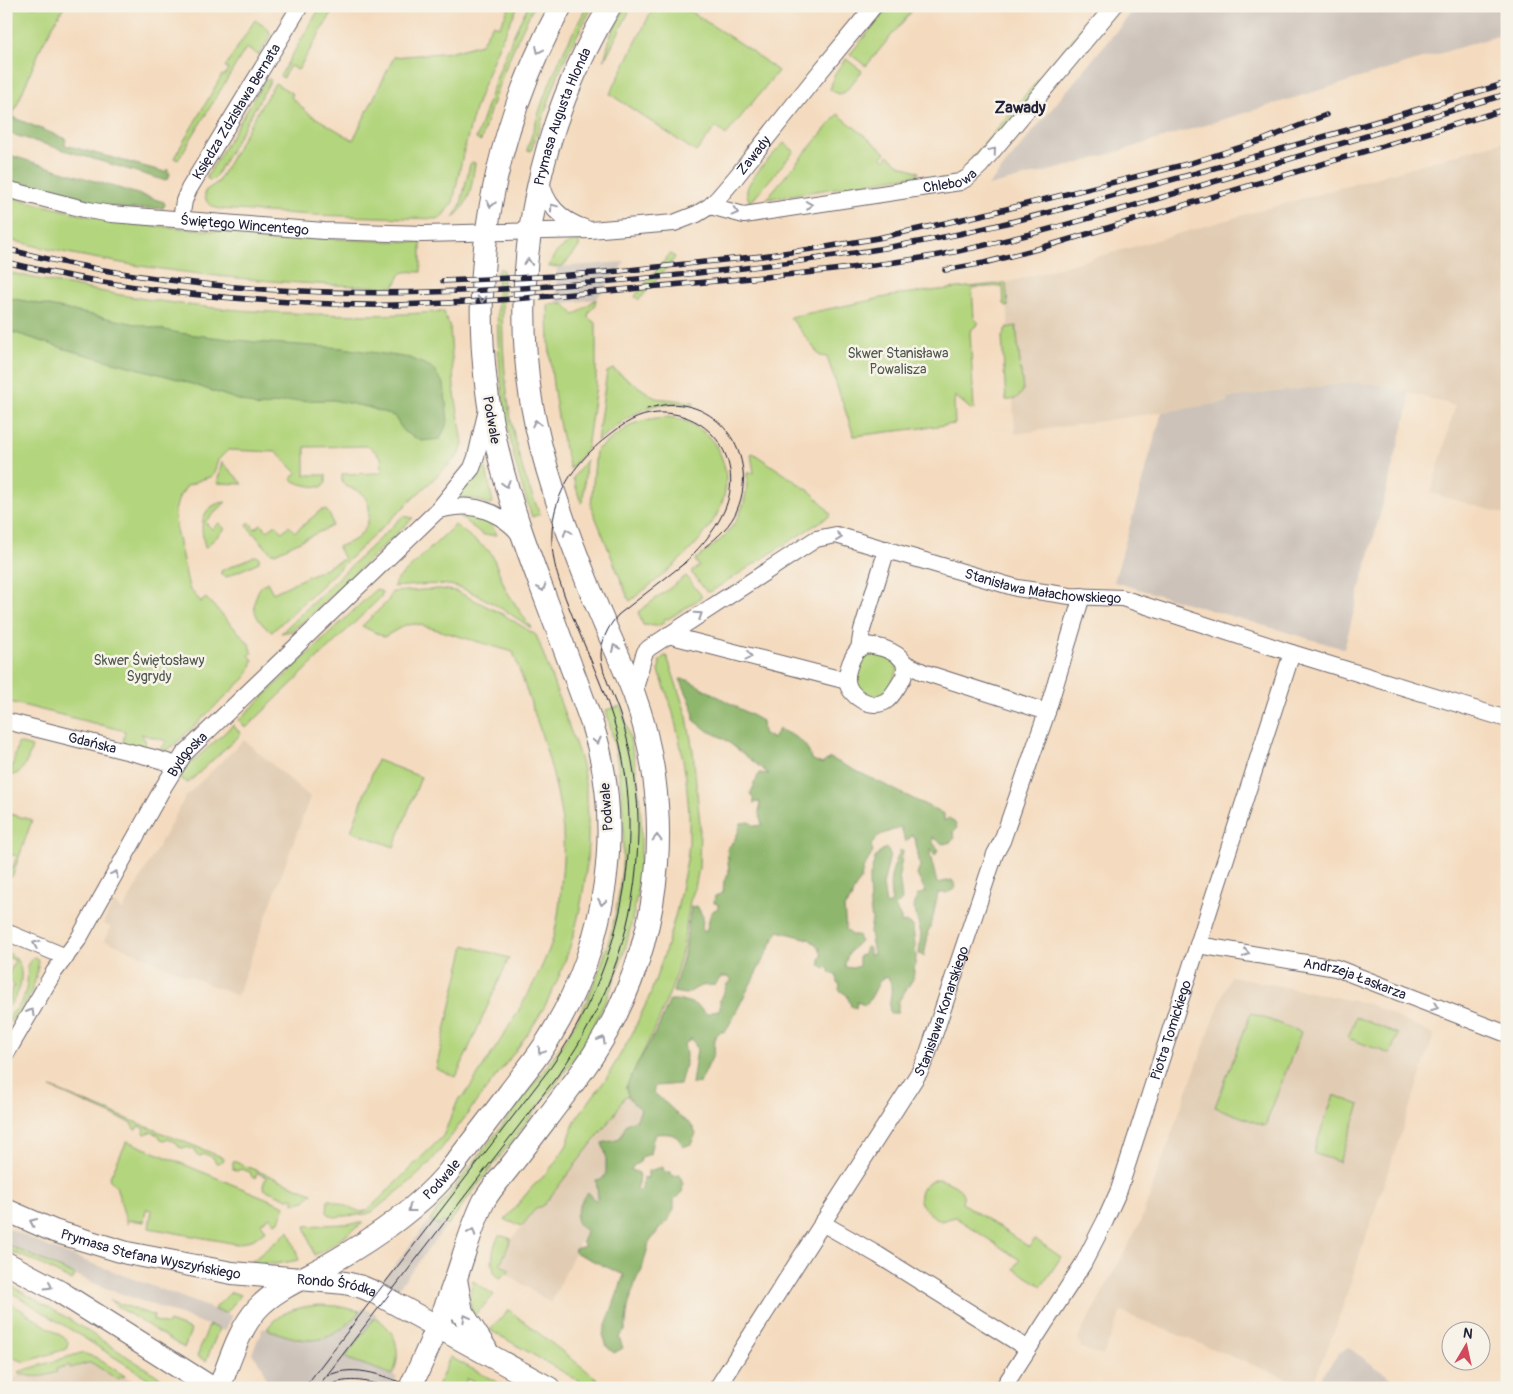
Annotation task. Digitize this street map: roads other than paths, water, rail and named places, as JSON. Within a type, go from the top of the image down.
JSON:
[{"type":"main road","points":[[486,232],[496,176],[512,119],[528,74],[561,6]]},
{"type":"main road","name":"Prymasa Augusta Hlonda","points":[[530,232],[542,166],[567,90],[610,6]]},
{"type":"main road","name":"Podwale","points":[[302,1279],[382,1231],[414,1207],[435,1187],[526,1071],[550,1036],[572,998],[592,943],[603,897],[609,823],[602,765],[592,724],[526,542],[503,472],[488,402],[481,317],[486,232]]},
{"type":"main road","points":[[410,1388],[438,1326],[484,1200],[592,1056],[615,1014],[642,949],[655,886],[658,827],[653,770],[647,741],[634,693],[565,527],[542,449],[532,401],[526,345],[526,282],[530,232]]},
{"type":"main road","name":"Prymasa Stefana Wyszyńskiego","points":[[6,1210],[54,1231],[127,1253],[232,1273],[302,1279]]},
{"type":"main road","points":[[6,1263],[60,1292],[212,1388]]},
{"type":"main road","points":[[456,1278],[462,1312],[489,1354]]},
{"type":"main road","name":"Rondo Śródka","points":[[219,1388],[243,1330],[256,1310],[267,1299],[302,1279],[345,1283],[362,1287],[438,1326],[549,1388]]},
{"type":"street","name":"Księdza Zdzisława Bernata","points":[[181,219],[184,201],[189,190],[300,6]]},
{"type":"street","name":"Zawady","points":[[486,232],[590,230],[674,223],[698,214],[710,206],[736,177],[874,6]]},
{"type":"street","name":"Chlebowa","points":[[710,206],[744,215],[960,182],[980,166],[1114,6]]},
{"type":"street","name":"Zawady","points":[[542,166],[542,187],[552,206],[564,219],[574,225],[590,230]]},
{"type":"street","name":"Świętego Wincentego","points":[[6,189],[96,212],[125,216],[374,233],[443,234],[486,232]]},
{"type":"street","name":"Bydgoska","points":[[6,1054],[54,972],[78,940],[184,754],[438,510],[472,468],[488,402]]},
{"type":"street","points":[[438,510],[470,507],[495,514],[515,528],[526,542]]},
{"type":"street","name":"Stanisława Małachowskiego","points":[[634,693],[638,673],[648,648],[816,539],[836,535],[1017,588],[1053,594],[1122,598],[1507,719]]},
{"type":"street","points":[[887,549],[862,630],[859,649],[851,664],[847,681],[850,690],[856,696],[869,703],[878,704],[886,701],[903,679],[905,672],[904,663]]},
{"type":"street","name":"Stanisława Konarskiego","points":[[717,1388],[928,1056],[995,854],[1002,841],[1047,712],[1082,596]]},
{"type":"street","points":[[668,635],[847,681]]},
{"type":"street","points":[[859,649],[866,645],[887,649],[898,655],[904,663],[923,672],[1047,712]]},
{"type":"street","name":"Piotra Tomickiego","points":[[1003,1388],[1083,1264],[1119,1190],[1292,653]]},
{"type":"street","name":"Gdańska","points":[[6,721],[177,765]]},
{"type":"street","points":[[6,932],[66,957]]},
{"type":"street","name":"Andrzeja Łaskarza","points":[[1198,945],[1336,968],[1507,1034]]},
{"type":"street","points":[[822,1224],[878,1255],[1028,1349]]},
{"type":"tram line","points":[[647,409],[670,404],[691,407],[710,415],[725,429],[736,446],[742,466],[743,488],[737,510],[724,530],[705,547]]},
{"type":"tram line","points":[[304,1388],[551,1067],[575,1029],[595,988],[611,945],[622,902],[628,857],[629,812],[624,767],[608,704],[559,580],[552,538],[553,519],[558,500],[566,483],[577,467],[607,437],[631,420],[644,415],[658,413],[677,415],[694,421],[708,430],[719,443],[727,458],[730,475],[730,493],[724,511],[705,541],[680,567]]},
{"type":"tram line","points":[[317,1388],[558,1075],[592,1020],[617,960],[626,930],[632,898],[638,834],[636,790],[632,761],[621,718],[603,670],[602,645],[608,629],[618,615],[686,562]]},
{"type":"tram line","points":[[327,1376],[338,1372],[361,1371],[383,1376],[416,1388]]},
{"type":"tram line","points":[[323,1388],[339,1382],[356,1380],[389,1388]]},
{"type":"railway","points":[[6,249],[75,265],[144,277],[213,285],[353,293],[493,290],[712,272],[910,244],[1008,223],[1153,185],[1507,83]]},
{"type":"railway","points":[[6,262],[100,282],[163,291],[259,300],[361,305],[427,304],[523,298],[831,270],[939,255],[1033,233],[1126,208],[1507,94]]},
{"type":"railway","points":[[945,270],[984,263],[1037,249],[1507,109]]},
{"type":"railway","points":[[443,281],[619,271],[762,256],[878,238],[990,213],[1191,163],[1263,140],[1326,115]]},
{"type":"district","name":"Zawady","points":[[1020,107]]},
{"type":"park label","name":"Skwer Stanisława Powalisza","points":[[898,362]]},
{"type":"park label","name":"Skwer Świętosławy Sygrydy","points":[[149,668]]}]
